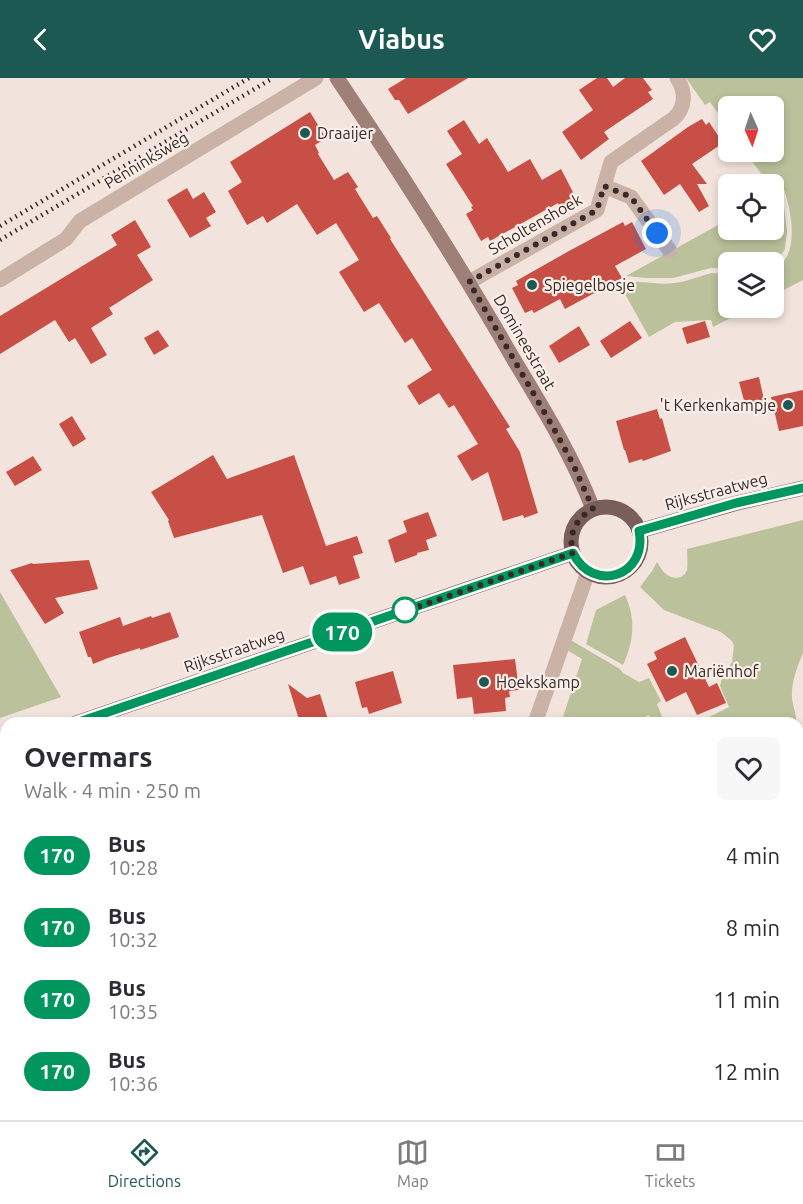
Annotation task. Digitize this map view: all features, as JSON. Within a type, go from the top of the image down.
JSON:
[{"type":"main road","name":"Domineestraat","points":[[337,78],[469,282],[554,429],[593,509]]},
{"type":"main road","name":"Rijksstraatweg","points":[[639,531],[736,503],[803,488]]},
{"type":"main road","points":[[603,507],[621,510],[635,523],[639,531],[641,539],[638,556],[634,563],[628,569],[612,576],[588,572],[579,564],[573,553],[571,540],[574,527],[582,516],[593,509],[603,507]]},
{"type":"main road","name":"Rijksstraatweg","points":[[94,717],[573,553]]},
{"type":"street","name":"Penninksweg","points":[[0,280],[66,239],[80,221],[316,78]]},
{"type":"street","name":"Scholtenshoek","points":[[469,282],[597,210],[611,162],[680,112],[684,97],[677,78]]},
{"type":"street","points":[[604,186],[631,197],[670,251]]},
{"type":"street","points":[[537,717],[588,572]]},
{"type":"green space","points":[[686,78],[803,78],[803,280],[784,290],[784,260],[791,245],[792,233],[784,190],[784,174],[762,174],[752,162],[784,162],[784,96],[718,96],[718,113],[710,102],[705,105]]},
{"type":"green space","points":[[784,207],[787,231],[783,252],[718,252],[718,268],[711,268],[673,278],[626,276],[718,225],[718,240],[784,240]]},
{"type":"green space","points":[[718,273],[718,318],[731,318],[713,327],[711,320],[675,322],[649,337],[620,285],[633,282],[660,284]]},
{"type":"green space","points":[[803,520],[803,653],[792,687],[796,717],[709,717],[729,707],[720,686],[732,662],[734,646],[732,641],[721,632],[664,610],[640,587],[657,562],[669,576],[678,578],[686,573],[687,549]]},
{"type":"green space","points":[[0,592],[61,697],[0,717]]},
{"type":"green space","points":[[625,595],[631,613],[632,630],[630,647],[623,665],[586,644],[596,610]]},
{"type":"green space","points":[[569,639],[639,682],[649,678],[661,701],[657,704],[662,717],[650,717],[649,715],[645,717],[563,717],[582,659],[565,649]]},
{"type":"building","points":[[406,78],[468,78],[408,114],[388,89]]},
{"type":"building","points":[[597,78],[607,78],[613,87],[625,78],[643,78],[652,90],[648,92],[653,99],[604,132],[609,139],[581,160],[562,132],[593,110],[579,90]]},
{"type":"building","points":[[310,112],[326,138],[315,145],[318,154],[334,180],[348,172],[358,187],[355,189],[373,218],[377,216],[510,427],[506,429],[520,452],[538,513],[503,521],[488,472],[472,481],[457,456],[478,444],[454,405],[449,408],[439,393],[419,405],[407,386],[432,370],[412,338],[405,343],[379,303],[364,312],[339,272],[359,260],[336,223],[317,235],[297,204],[267,223],[263,216],[247,225],[228,191],[242,182],[230,162]]},
{"type":"building","points":[[702,119],[706,125],[709,122],[718,136],[718,146],[692,164],[707,184],[697,184],[709,206],[699,212],[680,184],[664,195],[641,161]]},
{"type":"building","points":[[464,120],[479,144],[487,138],[508,172],[530,159],[542,180],[561,169],[575,196],[574,200],[560,208],[558,203],[490,241],[488,237],[481,241],[466,214],[473,210],[471,207],[473,206],[446,164],[462,154],[447,131]]},
{"type":"building","points":[[187,188],[193,199],[204,192],[216,212],[206,218],[211,226],[190,238],[167,200]]},
{"type":"building","points":[[135,220],[151,247],[137,255],[153,280],[109,308],[113,314],[91,328],[107,355],[91,364],[75,338],[69,342],[55,320],[0,354],[0,316],[117,245],[111,235]]},
{"type":"building","points":[[623,222],[625,226],[632,222],[646,249],[615,266],[622,278],[565,309],[560,299],[534,313],[532,310],[525,313],[512,288],[518,285],[516,281]]},
{"type":"building","points":[[630,321],[642,338],[611,358],[600,341]]},
{"type":"building","points":[[705,321],[710,337],[687,344],[682,328]]},
{"type":"building","points":[[579,326],[590,345],[559,363],[549,346]]},
{"type":"building","points":[[158,330],[169,346],[154,355],[144,338]]},
{"type":"building","points":[[759,377],[764,400],[745,404],[739,382]]},
{"type":"building","name":"'t Kerkenkampje","points":[[803,390],[803,426],[779,431],[771,397]]},
{"type":"building","points":[[657,409],[660,419],[662,418],[671,451],[643,461],[642,459],[629,463],[616,421]]},
{"type":"building","points":[[72,416],[86,439],[73,447],[59,424]]},
{"type":"building","points":[[213,455],[227,479],[294,455],[326,546],[357,536],[363,553],[353,556],[360,578],[339,585],[336,576],[310,585],[303,566],[283,573],[262,515],[174,538],[169,520],[151,492]]},
{"type":"building","points":[[33,456],[42,470],[15,486],[6,472]]},
{"type":"building","points":[[428,512],[437,536],[426,540],[429,550],[395,563],[388,540],[407,532],[403,521]]},
{"type":"building","points":[[89,560],[98,589],[55,598],[64,613],[45,624],[10,570],[32,563]]},
{"type":"building","points":[[170,612],[179,637],[93,664],[91,657],[88,657],[79,632],[120,617],[123,626]]},
{"type":"building","name":"Mariënhof","points":[[685,637],[709,687],[717,683],[726,703],[697,715],[686,692],[666,702],[647,664],[657,659],[654,652]]},
{"type":"building","name":"Hoekskamp","points":[[515,659],[519,690],[509,691],[510,697],[505,698],[506,711],[474,714],[472,697],[457,699],[453,665]]},
{"type":"building","points":[[393,671],[402,703],[369,714],[367,707],[362,708],[355,682]]},
{"type":"building","points":[[288,684],[307,698],[320,694],[327,717],[298,717]]},
{"type":"railway","points":[[0,226],[249,78]]},
{"type":"railway","points":[[0,240],[273,78]]},
{"type":"bus line","name":"170","points":[[94,717],[573,553],[579,564],[588,572],[612,576],[628,569],[634,563],[640,548],[639,531],[736,503],[803,488]]},
{"type":"place","name":"Draaijer","points":[[305,133]]},
{"type":"place","name":"Spiegelbosje","points":[[532,285]]},
{"type":"place","name":"'t Kerkenkampje","points":[[788,405]]},
{"type":"place","name":"Mariënhof","points":[[672,671]]},
{"type":"place","name":"Hoekskamp","points":[[484,682]]},
{"type":"route","points":[[405,610],[397,614],[573,553],[571,540],[574,527],[582,516],[593,509],[554,429],[469,282],[597,210],[604,186],[631,197],[657,233]]}]
